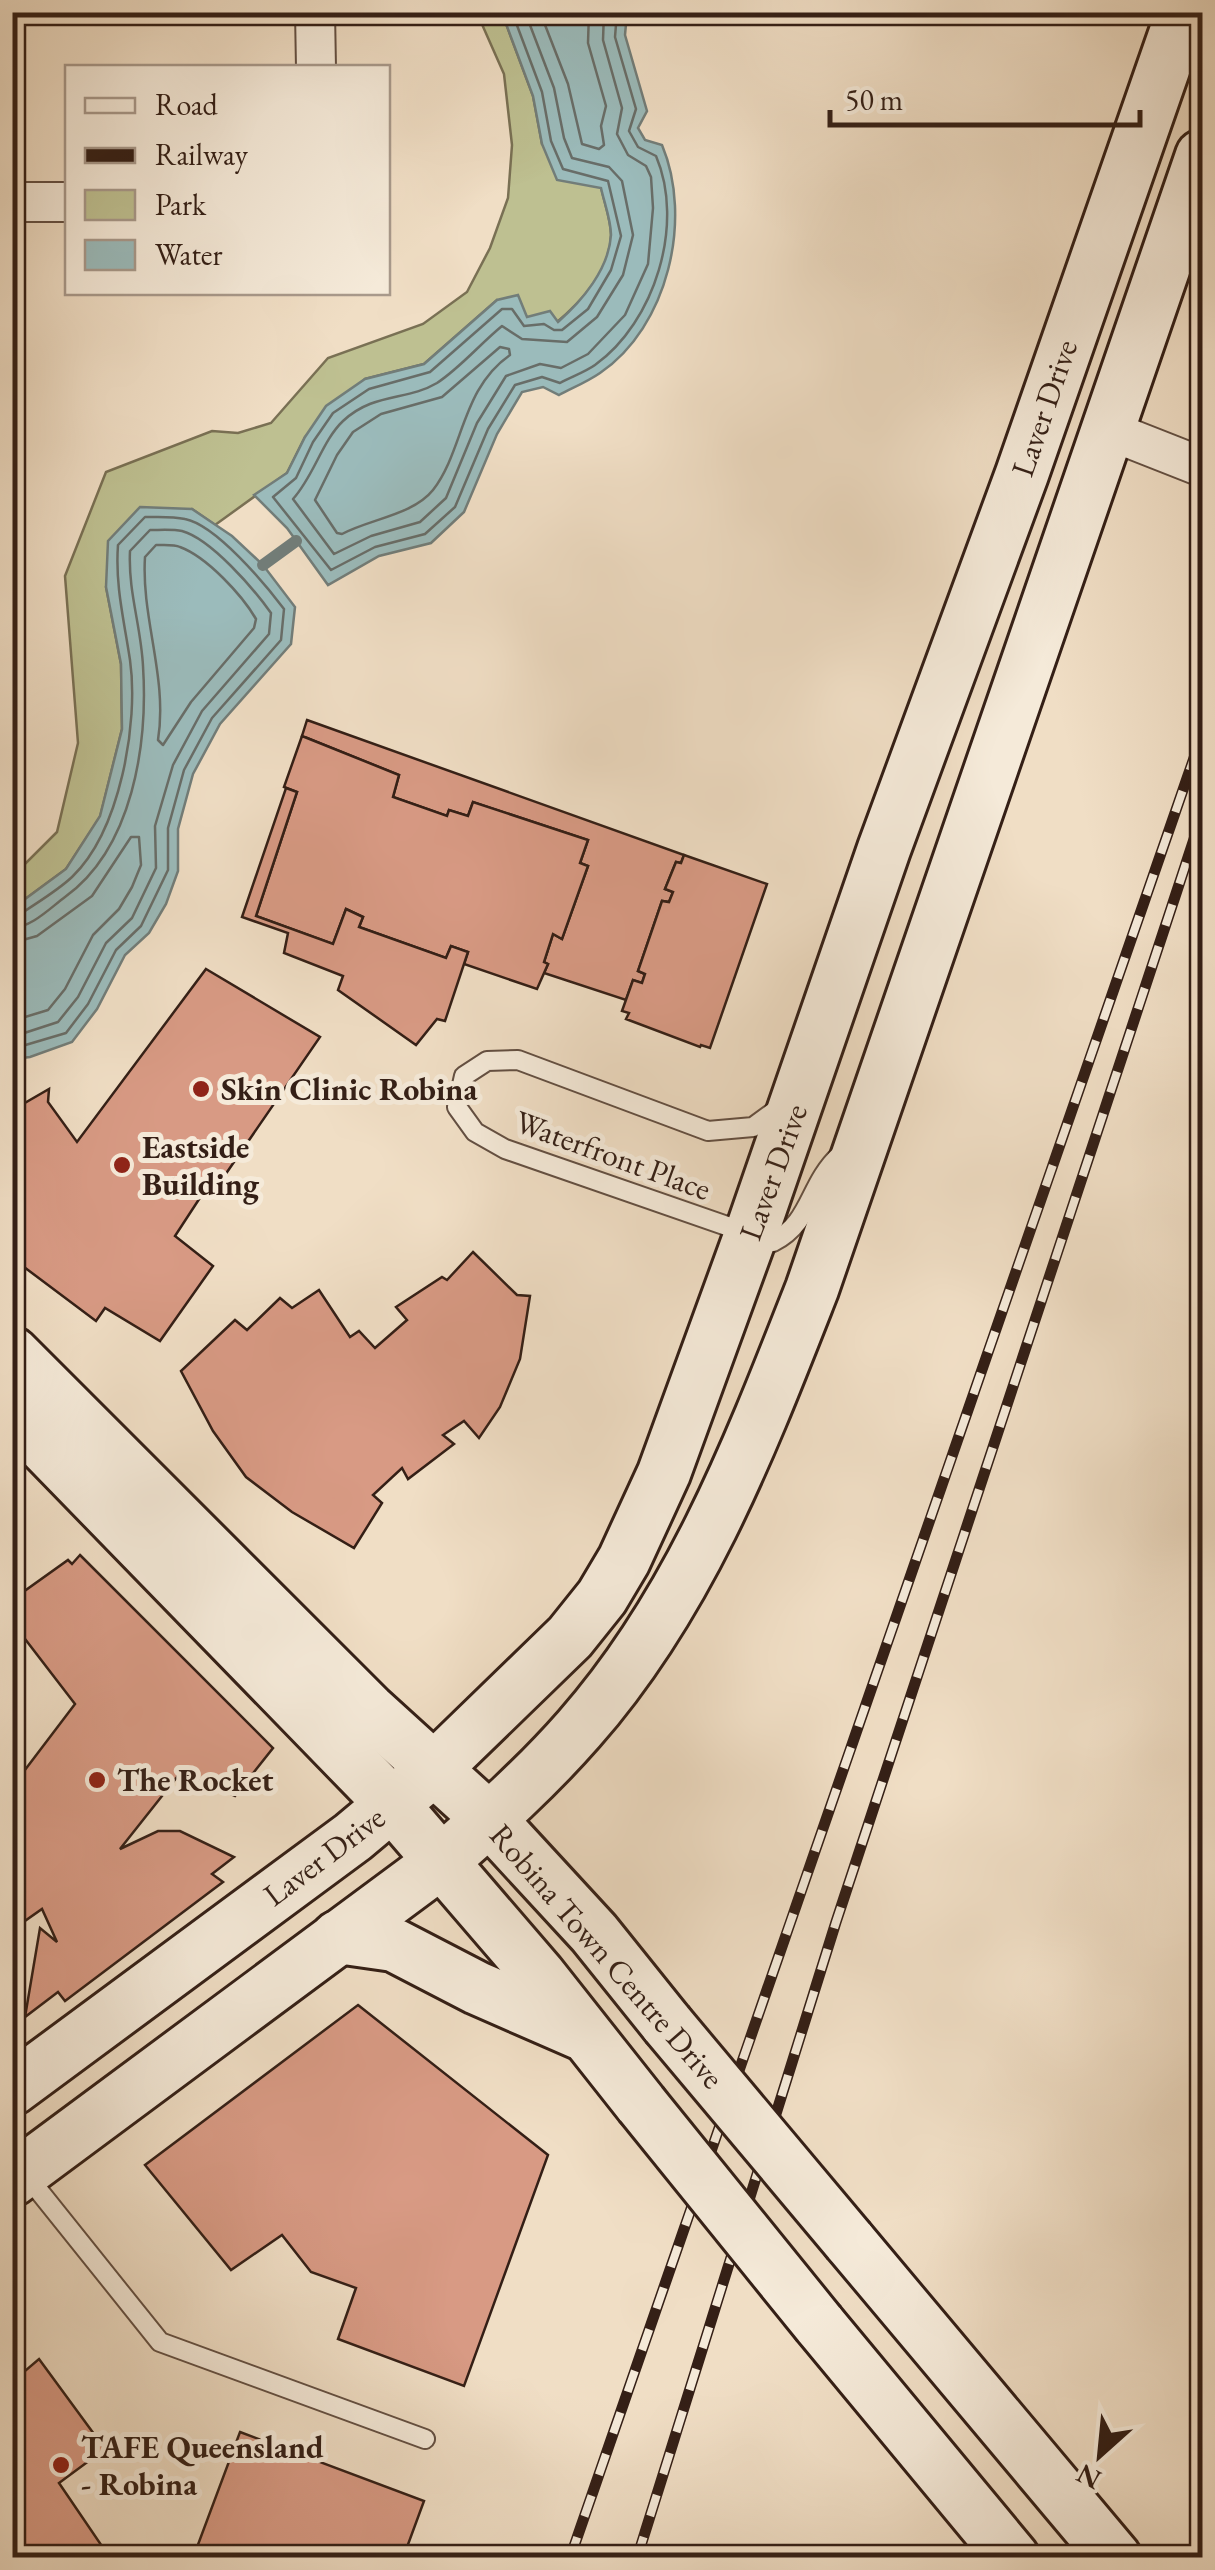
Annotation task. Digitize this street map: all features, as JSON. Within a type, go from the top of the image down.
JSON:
[{"type":"street","points":[[315,12],[316,65]]},
{"type":"street","name":"Laver Drive","points":[[12,2088],[352,1837],[434,1769],[570,1638],[624,1560],[664,1472],[750,1237],[1183,12]]},
{"type":"street","name":"Laver Drive","points":[[18,2176],[442,1860],[489,1819],[580,1727],[645,1642],[686,1576],[740,1471],[812,1289],[1202,156]]},
{"type":"street","points":[[12,202],[65,202]]},
{"type":"street","points":[[1108,430],[1202,468]]},
{"type":"street","name":"Robina Town Centre Drive","points":[[12,1352],[369,1710],[489,1819],[560,1895],[1115,2558]]},
{"type":"street","name":"Robina Town Centre Drive","points":[[12,1413],[442,1860],[1013,2558]]},
{"type":"street","points":[[338,1936],[394,1945],[476,1988],[590,2038]]},
{"type":"lane","name":"Waterfront Place","points":[[750,1237],[490,1141],[476,1132],[457,1107],[464,1076],[486,1061],[518,1060],[708,1131],[754,1127],[803,1089]]},
{"type":"lane","points":[[750,1237],[774,1242],[791,1233],[804,1214],[816,1183],[866,1130]]},
{"type":"lane","points":[[18,2176],[160,2342],[424,2439]]},
{"type":"green space","points":[[477,13],[502,13],[533,96],[542,144],[601,187],[611,235],[600,272],[557,322],[527,317],[497,300],[424,364],[365,379],[305,437],[287,473],[215,525],[192,509],[106,587],[121,664],[122,729],[100,817],[66,869],[13,908],[12,872],[57,832],[78,743],[65,576],[106,472],[212,431],[238,433],[271,423],[328,358],[423,324],[467,292],[490,248],[508,198],[512,145],[504,74]]},
{"type":"water","points":[[502,13],[627,13],[625,35],[647,111],[638,128],[645,140],[662,145],[671,174],[674,238],[668,270],[643,328],[600,373],[559,395],[543,387],[522,392],[497,434],[464,512],[431,543],[379,556],[328,585],[287,528],[254,495],[287,473],[326,406],[365,379],[424,364],[497,300],[518,295],[527,317],[550,311],[558,322],[593,283],[609,248],[611,229],[601,188],[557,180],[542,144],[533,96]]},
{"type":"water","points":[[140,507],[192,509],[232,536],[263,565],[295,607],[291,644],[220,724],[193,774],[178,829],[178,871],[166,904],[149,933],[125,955],[97,1009],[72,1042],[13,1059],[13,908],[66,869],[100,816],[122,729],[121,664],[106,587],[108,541]]},
{"type":"building","points":[[307,720],[684,855],[681,863],[676,862],[665,889],[673,892],[669,902],[662,901],[638,971],[645,974],[642,983],[633,980],[626,1000],[544,973],[553,934],[562,939],[588,866],[580,863],[588,840],[473,802],[468,816],[449,810],[447,816],[393,797],[399,775],[302,736]]},
{"type":"building","points":[[302,736],[399,775],[393,797],[447,816],[449,810],[468,816],[473,802],[588,840],[580,863],[588,866],[562,939],[553,934],[544,962],[548,964],[537,989],[464,964],[468,952],[451,946],[446,958],[359,927],[363,917],[346,909],[333,944],[256,916],[297,792],[284,787]]},
{"type":"building","points":[[286,788],[297,792],[256,916],[333,944],[346,909],[363,917],[359,927],[446,958],[451,946],[468,952],[445,1021],[437,1019],[416,1045],[338,990],[343,976],[284,953],[288,933],[242,917]]},
{"type":"building","points":[[684,855],[767,884],[710,1048],[626,1019],[629,1013],[622,1011],[633,980],[642,983],[645,974],[638,971],[662,901],[669,902],[673,892],[665,889],[676,862],[681,863]]},
{"type":"building","name":"Eastside Building","points":[[206,969],[320,1037],[214,1191],[207,1187],[175,1236],[213,1266],[160,1341],[105,1308],[96,1321],[24,1267],[12,1252],[12,1101],[18,1098],[16,1108],[49,1089],[48,1102],[77,1142]]},
{"type":"building","points":[[473,1252],[517,1295],[530,1296],[520,1359],[500,1407],[479,1438],[464,1421],[443,1435],[454,1444],[408,1479],[402,1468],[373,1495],[382,1503],[354,1548],[292,1512],[246,1477],[213,1431],[181,1371],[235,1320],[247,1330],[280,1298],[292,1308],[319,1290],[350,1337],[359,1331],[375,1348],[407,1320],[396,1307],[442,1277],[447,1280]]},
{"type":"building","name":"The Rocket","points":[[80,1555],[273,1748],[235,1796],[181,1772],[120,1849],[158,1831],[180,1831],[234,1857],[212,1874],[223,1882],[65,2001],[58,1992],[25,2017],[40,1928],[57,1942],[42,1909],[12,1930],[12,1787],[75,1704],[12,1622],[12,1600],[68,1560],[72,1564]]},
{"type":"building","points":[[358,2005],[548,2155],[464,2386],[338,2339],[356,2288],[311,2272],[282,2235],[231,2270],[145,2165]]},
{"type":"building","points":[[39,2359],[105,2449],[59,2483],[110,2558],[12,2558],[12,2382]]},
{"type":"building","points":[[240,2432],[424,2501],[403,2558],[193,2558]]},
{"type":"waterway","points":[[263,565],[296,541]]},
{"type":"railway","points":[[570,2558],[1202,735]]},
{"type":"railway","points":[[637,2558],[836,1922],[1202,815]]},
{"type":"place","name":"Skin Clinic Robina","points":[[201,1089]]},
{"type":"place","name":"Eastside Building","points":[[122,1165]]},
{"type":"place","name":"The Rocket","points":[[97,1780]]},
{"type":"place","name":"TAFE Queensland - Robina","points":[[61,2465]]}]
